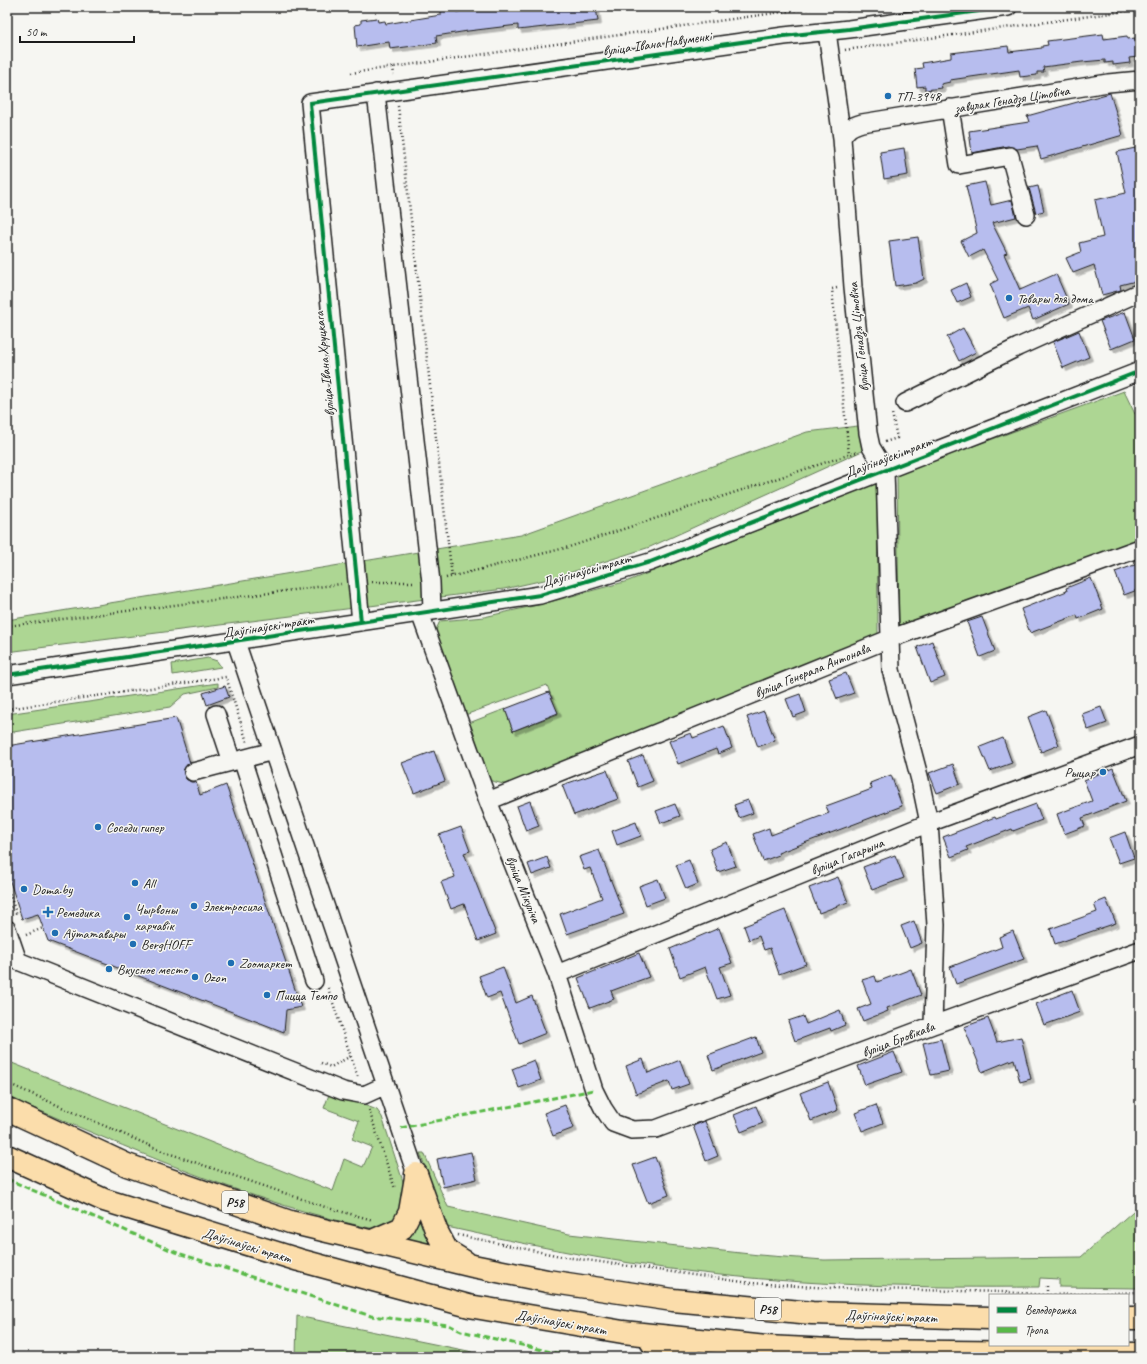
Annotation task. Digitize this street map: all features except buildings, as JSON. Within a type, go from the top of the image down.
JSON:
[{"type":"main road","name":"Даўгінаўскі тракт","points":[[7,1109],[128,1165],[290,1222],[473,1266],[547,1281],[673,1300],[828,1314],[989,1318]]},
{"type":"main road","name":"Даўгінаўскі тракт","points":[[7,1156],[104,1200],[298,1260],[469,1306],[623,1332],[766,1347],[951,1355],[1140,1354]]},
{"type":"main road","points":[[370,1242],[402,1228],[410,1212],[416,1174]]},
{"type":"main road","points":[[416,1174],[436,1230],[448,1251],[457,1259],[473,1266]]},
{"type":"main road","points":[[1129,1318],[1140,1318]]},
{"type":"main road","points":[[623,1332],[689,1357]]},
{"type":"street","name":"вуліца Івана Навуменкі","points":[[310,103],[784,36],[827,32],[1008,7]]},
{"type":"street","name":"вуліца Генадзя Цітовіча","points":[[827,32],[842,138],[853,287],[871,447],[885,470]]},
{"type":"street","name":"завулак Генадзя Цітовіча","points":[[842,138],[846,131],[853,126],[862,123],[1108,83],[1140,80]]},
{"type":"street","name":"вуліца Мікуліча","points":[[376,93],[431,582],[426,612],[488,801],[557,974],[594,1090],[603,1108],[614,1123],[632,1130],[656,1129]]},
{"type":"street","name":"вуліца Івана Хруцкага","points":[[310,103],[361,622]]},
{"type":"street","points":[[950,108],[959,165],[1010,156],[1026,215]]},
{"type":"street","points":[[905,403],[1018,347],[1140,292]]},
{"type":"street","name":"Даўгінаўскі тракт","points":[[7,675],[236,642],[540,595],[619,572],[885,470],[1136,377]]},
{"type":"street","points":[[885,470],[888,640],[891,670],[920,780],[929,823],[936,925],[933,1025]]},
{"type":"street","name":"вуліца Генерала Антонава","points":[[488,801],[888,640],[1140,548]]},
{"type":"street","points":[[236,642],[416,1174]]},
{"type":"street","points":[[216,714],[242,759],[320,981]]},
{"type":"street","name":"вуліца Гагарына","points":[[557,974],[929,823],[1140,745]]},
{"type":"street","points":[[193,772],[273,751]]},
{"type":"street","points":[[13,925],[18,961],[343,1091],[364,1095],[386,1086]]},
{"type":"street","name":"вуліца Бровікава","points":[[656,1129],[933,1025],[1140,950]]},
{"type":"path","points":[[351,73],[817,7]]},
{"type":"path","points":[[845,50],[1140,9]]},
{"type":"path","points":[[393,67],[452,576]]},
{"type":"path","points":[[7,626],[357,582],[431,582],[569,547],[897,438],[892,409],[905,403]]},
{"type":"path","points":[[7,709],[226,677],[242,759]]},
{"type":"path","points":[[7,886],[14,906],[13,925]]},
{"type":"path","points":[[7,909],[14,906]]},
{"type":"path","points":[[27,940],[24,936],[43,928]]},
{"type":"path","points":[[320,981],[351,1056],[397,1196]]},
{"type":"path","points":[[316,1062],[331,1067],[351,1056]]},
{"type":"path","points":[[7,1083],[162,1150],[328,1208],[402,1228]]},
{"type":"path","points":[[436,1230],[565,1257],[729,1280],[832,1288],[1032,1294]]},
{"type":"path","points":[[1047,1294],[1048,1282]]},
{"type":"path","points":[[1111,1294],[1140,1292]]},
{"type":"green space","points":[[1124,391],[1135,414],[1140,413],[1140,541],[899,629],[897,474]]},
{"type":"green space","points":[[858,426],[868,433],[871,447],[650,547],[553,578],[504,589],[7,652],[7,620],[521,535],[807,432]]},
{"type":"green space","points":[[877,483],[878,635],[511,786],[488,780],[469,723],[505,709],[513,731],[558,714],[547,685],[465,715],[435,632],[440,621],[484,617],[542,604],[628,581]]},
{"type":"green space","points":[[208,658],[217,661],[221,667],[173,675],[172,664]]},
{"type":"green space","points":[[218,683],[218,687],[185,694],[170,707],[7,733],[7,714]]},
{"type":"green space","points":[[7,1061],[333,1191],[344,1159],[363,1167],[372,1147],[352,1139],[359,1121],[324,1108],[330,1092],[377,1110],[382,1117],[409,1200],[409,1207],[384,1231],[335,1220],[240,1191],[146,1155],[7,1097]]},
{"type":"green space","points":[[420,1153],[424,1153],[448,1207],[569,1234],[759,1255],[824,1260],[1081,1257],[1140,1205],[1140,1284],[1137,1288],[1059,1287],[1059,1279],[1040,1278],[1039,1287],[953,1287],[823,1283],[737,1277],[694,1272],[570,1252],[447,1227]]},
{"type":"green space","points":[[418,1205],[437,1251],[396,1240]]},
{"type":"green space","points":[[297,1316],[468,1351],[488,1357],[296,1357]]},
{"type":"marked path","points":[[401,1128],[594,1090]]},
{"type":"marked path","points":[[7,1179],[175,1252],[371,1316],[449,1325],[461,1331],[573,1357]]},
{"type":"cycle path","points":[[361,622],[310,103],[784,36],[849,29],[1008,7]]},
{"type":"cycle path","points":[[7,675],[540,595],[650,562],[1140,371]]},
{"type":"place","name":"ТП-3948","points":[[888,96]]},
{"type":"place","name":"Товары для дома","points":[[1009,298]]},
{"type":"place","name":"Рыцар","points":[[1103,772]]},
{"type":"place","name":"Соседи гипер","points":[[98,827]]},
{"type":"place","name":"All","points":[[135,883]]},
{"type":"place","name":"Doma.by","points":[[24,889]]},
{"type":"place","name":"Электросила","points":[[194,906]]},
{"type":"place","name":"Ремедика","points":[[48,912]]},
{"type":"place","name":"Чырвоны харчавік","points":[[127,917]]},
{"type":"place","name":"Аўтатавары","points":[[55,933]]},
{"type":"place","name":"BergHOFF","points":[[133,944]]},
{"type":"place","name":"Zooмаркет","points":[[231,963]]},
{"type":"place","name":"Вкусное место","points":[[109,969]]},
{"type":"place","name":"Ozon","points":[[195,977]]},
{"type":"place","name":"Пицца Темпо","points":[[267,995]]}]
